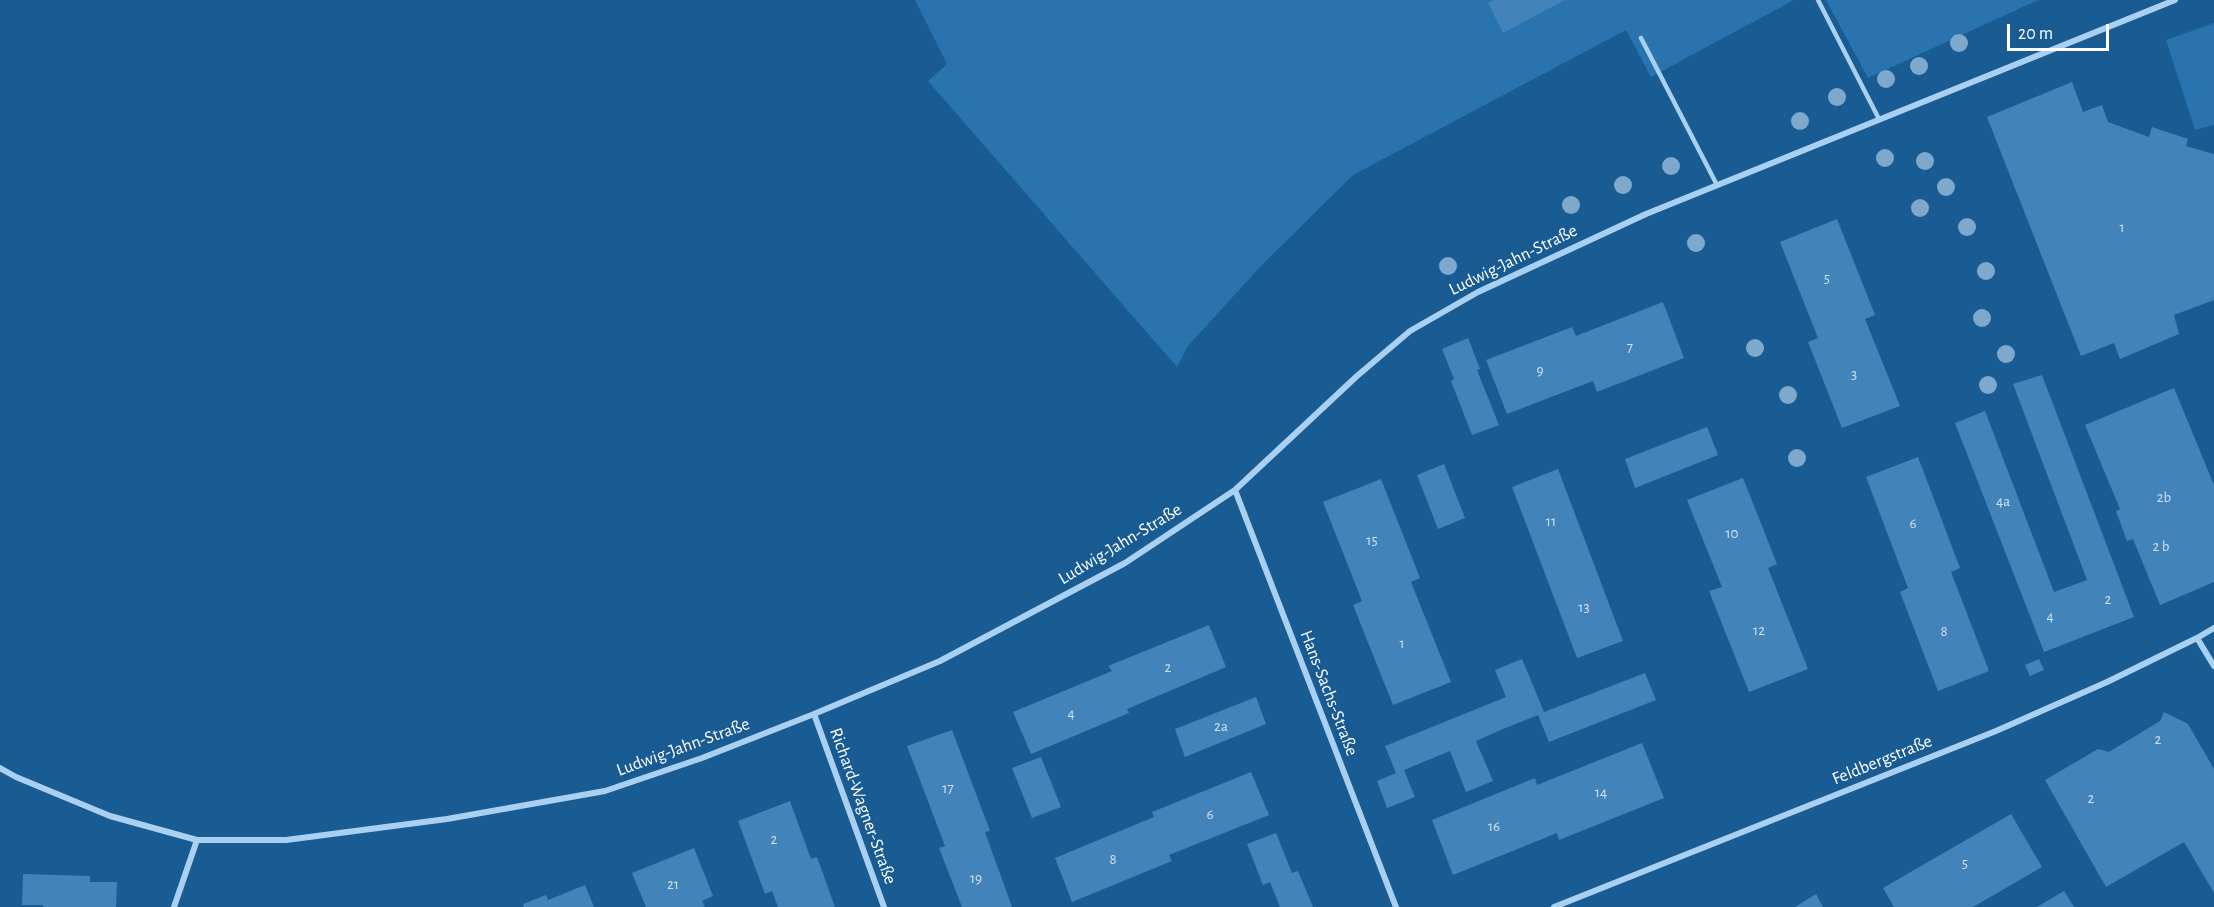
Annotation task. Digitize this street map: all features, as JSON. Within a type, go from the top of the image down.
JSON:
[{"type":"street","name":"Ludwig-Jahn-Straße","points":[[0,768],[16,777],[110,816],[197,840],[286,840],[447,819],[605,791],[702,758],[940,661],[1125,563],[1235,490],[1357,376],[1410,331],[1478,292],[1572,247],[1717,185],[2175,0]]},
{"type":"street","name":"Hans-Sachs-Straße","points":[[1235,490],[1396,907]]},
{"type":"street","name":"Feldbergstraße","points":[[1554,907],[1996,731],[2107,682],[2214,628]]},
{"type":"street","points":[[2198,638],[2214,666]]},
{"type":"street","name":"Richard-Wagner-Straße","points":[[814,714],[884,907]]},
{"type":"street","points":[[174,907],[197,840]]},
{"type":"lane","points":[[1818,0],[1880,119]]},
{"type":"lane","points":[[1641,38],[1717,185]]},
{"type":"shaded area","points":[[915,0],[1794,0],[1651,77],[1626,30],[1353,175],[1261,266],[1188,346],[1177,367],[928,81],[947,64]]},
{"type":"shaded area","points":[[1826,0],[2038,0],[1868,78]]},
{"type":"shaded area","points":[[2214,23],[2214,125],[2195,130],[2166,40]]},
{"type":"building","points":[[1494,0],[1565,0],[1503,33],[1488,3]]},
{"type":"building","points":[[2072,82],[2083,112],[2102,105],[2108,122],[2149,137],[2152,127],[2188,139],[2186,146],[2214,154],[2214,300],[2174,315],[2179,334],[2120,359],[2114,343],[2081,356],[1987,117]]},
{"type":"building","points":[[1837,219],[1875,315],[1865,319],[1900,406],[1842,428],[1808,342],[1818,338],[1780,242]]},
{"type":"building","points":[[1663,302],[1684,358],[1597,392],[1593,381],[1507,414],[1486,360],[1572,327],[1576,336]]},
{"type":"building","points":[[1468,338],[1480,369],[1477,370],[1499,425],[1472,435],[1451,381],[1454,379],[1442,349]]},
{"type":"building","points":[[2042,375],[2134,617],[2044,652],[1955,423],[1985,411],[2054,592],[2087,580],[2013,384]]},
{"type":"building","points":[[2174,388],[2214,485],[2214,582],[2160,605],[2133,539],[2127,541],[2116,511],[2120,509],[2085,425]]},
{"type":"building","points":[[1707,427],[1718,455],[1635,488],[1625,459]]},
{"type":"building","points":[[1918,457],[1960,568],[1951,572],[1989,671],[1938,691],[1900,592],[1908,588],[1866,477]]},
{"type":"building","points":[[1444,464],[1465,518],[1438,529],[1417,475]]},
{"type":"building","points":[[1558,469],[1623,641],[1577,658],[1512,487]]},
{"type":"building","points":[[1743,478],[1777,564],[1768,568],[1808,669],[1749,692],[1709,591],[1722,587],[1687,500]]},
{"type":"building","points":[[1381,479],[1420,578],[1411,582],[1451,682],[1393,705],[1353,605],[1362,601],[1323,502]]},
{"type":"building","points":[[1209,625],[1226,667],[1127,709],[1129,713],[1031,754],[1013,712],[1112,671],[1108,666]]},
{"type":"building","points":[[1522,659],[1544,712],[1645,673],[1656,700],[1549,742],[1538,715],[1503,729],[1476,741],[1493,781],[1466,792],[1450,751],[1404,770],[1415,797],[1387,808],[1377,781],[1396,773],[1385,746],[1506,697],[1495,670]]},
{"type":"building","points":[[2039,659],[2044,670],[2030,676],[2025,665]]},
{"type":"building","points":[[1256,697],[1266,724],[1185,757],[1175,729]]},
{"type":"building","points":[[2164,712],[2188,724],[2214,769],[2214,893],[2184,842],[2106,887],[2045,780],[2098,749],[2109,752],[2160,721]]},
{"type":"building","points":[[952,730],[990,831],[985,832],[1012,907],[962,907],[939,848],[945,846],[907,746]]},
{"type":"building","points":[[1642,743],[1664,798],[1559,840],[1557,833],[1453,875],[1432,820],[1535,778],[1537,785]]},
{"type":"building","points":[[1041,757],[1061,807],[1032,818],[1012,768]]},
{"type":"building","points":[[1251,772],[1269,815],[1169,855],[1172,861],[1072,902],[1055,858],[1154,817],[1152,812]]},
{"type":"building","points":[[790,801],[811,859],[817,857],[835,907],[778,907],[772,891],[765,894],[738,821]]},
{"type":"building","points":[[2011,814],[2042,867],[1973,907],[1894,907],[1883,888]]},
{"type":"building","points":[[1276,833],[1292,873],[1298,871],[1313,907],[1280,907],[1270,882],[1263,885],[1247,844]]},
{"type":"building","points":[[694,848],[713,896],[702,901],[705,906],[646,907],[632,873]]},
{"type":"building","points":[[23,874],[90,876],[90,882],[117,882],[116,907],[22,905]]},
{"type":"building","points":[[585,885],[594,907],[524,907],[523,904],[546,895],[548,900]]},
{"type":"building","points":[[2064,891],[2074,907],[2037,907]]},
{"type":"building","points":[[1816,894],[1823,907],[1795,907]]}]
